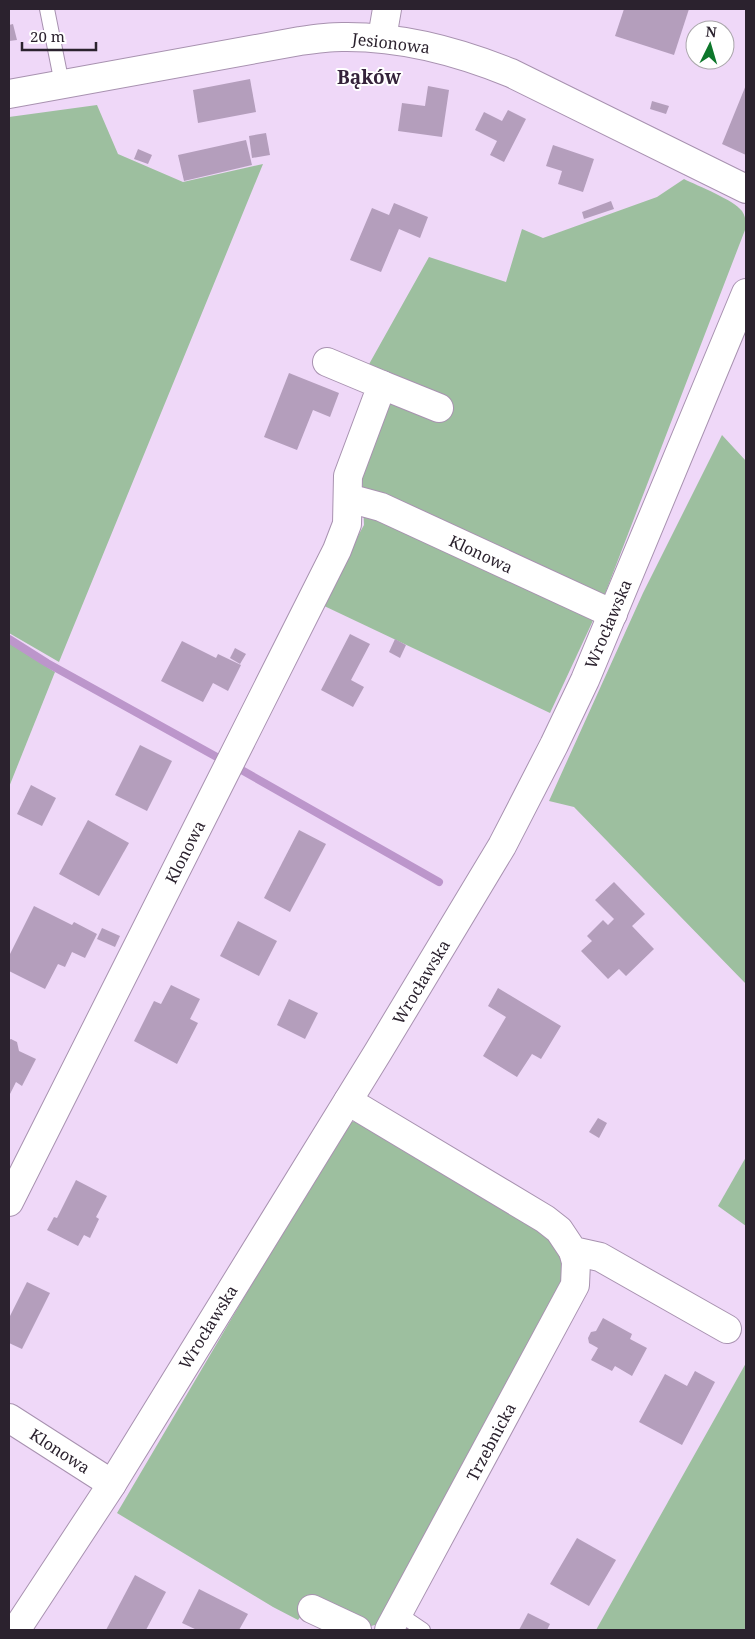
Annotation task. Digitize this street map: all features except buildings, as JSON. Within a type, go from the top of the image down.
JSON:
[{"type":"street","points":[[382,38],[386,9]]},
{"type":"street","name":"Jesionowa","points":[[9,94],[300,41],[341,37],[382,38],[433,47],[472,57],[511,72],[746,189]]},
{"type":"street","name":"Wrocławska","points":[[16,1630],[112,1484],[348,1101],[502,846],[554,746],[613,614],[746,293]]},
{"type":"street","points":[[327,362],[439,408]]},
{"type":"street","name":"Klonowa","points":[[9,1202],[338,550],[347,524],[348,476],[382,385]]},
{"type":"street","name":"Klonowa","points":[[348,498],[381,507],[613,614]]},
{"type":"street","name":"Trzebnicka","points":[[348,1101],[545,1219],[559,1230],[573,1251],[576,1262],[575,1285],[393,1622]]},
{"type":"street","points":[[573,1251],[600,1256],[727,1329]]},
{"type":"street","name":"Klonowa","points":[[9,1418],[112,1484]]},
{"type":"street","points":[[312,1609],[357,1630]]},
{"type":"lane","points":[[47,9],[62,84]]},
{"type":"lane","points":[[393,1622],[423,1630]]},
{"type":"green space","points":[[97,105],[118,154],[183,182],[263,164],[59,662],[9,633],[9,117]]},
{"type":"green space","points":[[684,179],[724,198],[738,207],[742,211],[746,222],[745,230],[603,599],[550,713],[320,604],[364,525],[362,479],[387,384],[384,370],[368,366],[429,257],[506,282],[522,229],[543,238],[657,197]]},
{"type":"green space","points":[[722,435],[746,461],[746,984],[574,807],[549,801],[643,593]]},
{"type":"green space","points":[[9,643],[55,672],[9,787]]},
{"type":"green space","points":[[362,1119],[562,1243],[572,1270],[386,1622],[371,1626],[311,1602],[298,1620],[273,1607],[117,1513],[346,1124]]},
{"type":"green space","points":[[746,1157],[746,1226],[718,1206]]},
{"type":"green space","points":[[746,1363],[746,1630],[596,1630]]},
{"type":"waterway","points":[[9,639],[47,663],[224,761]]},
{"type":"waterway","points":[[238,768],[439,882]]},
{"type":"district","name":"Bąków","points":[[369,77]]}]
